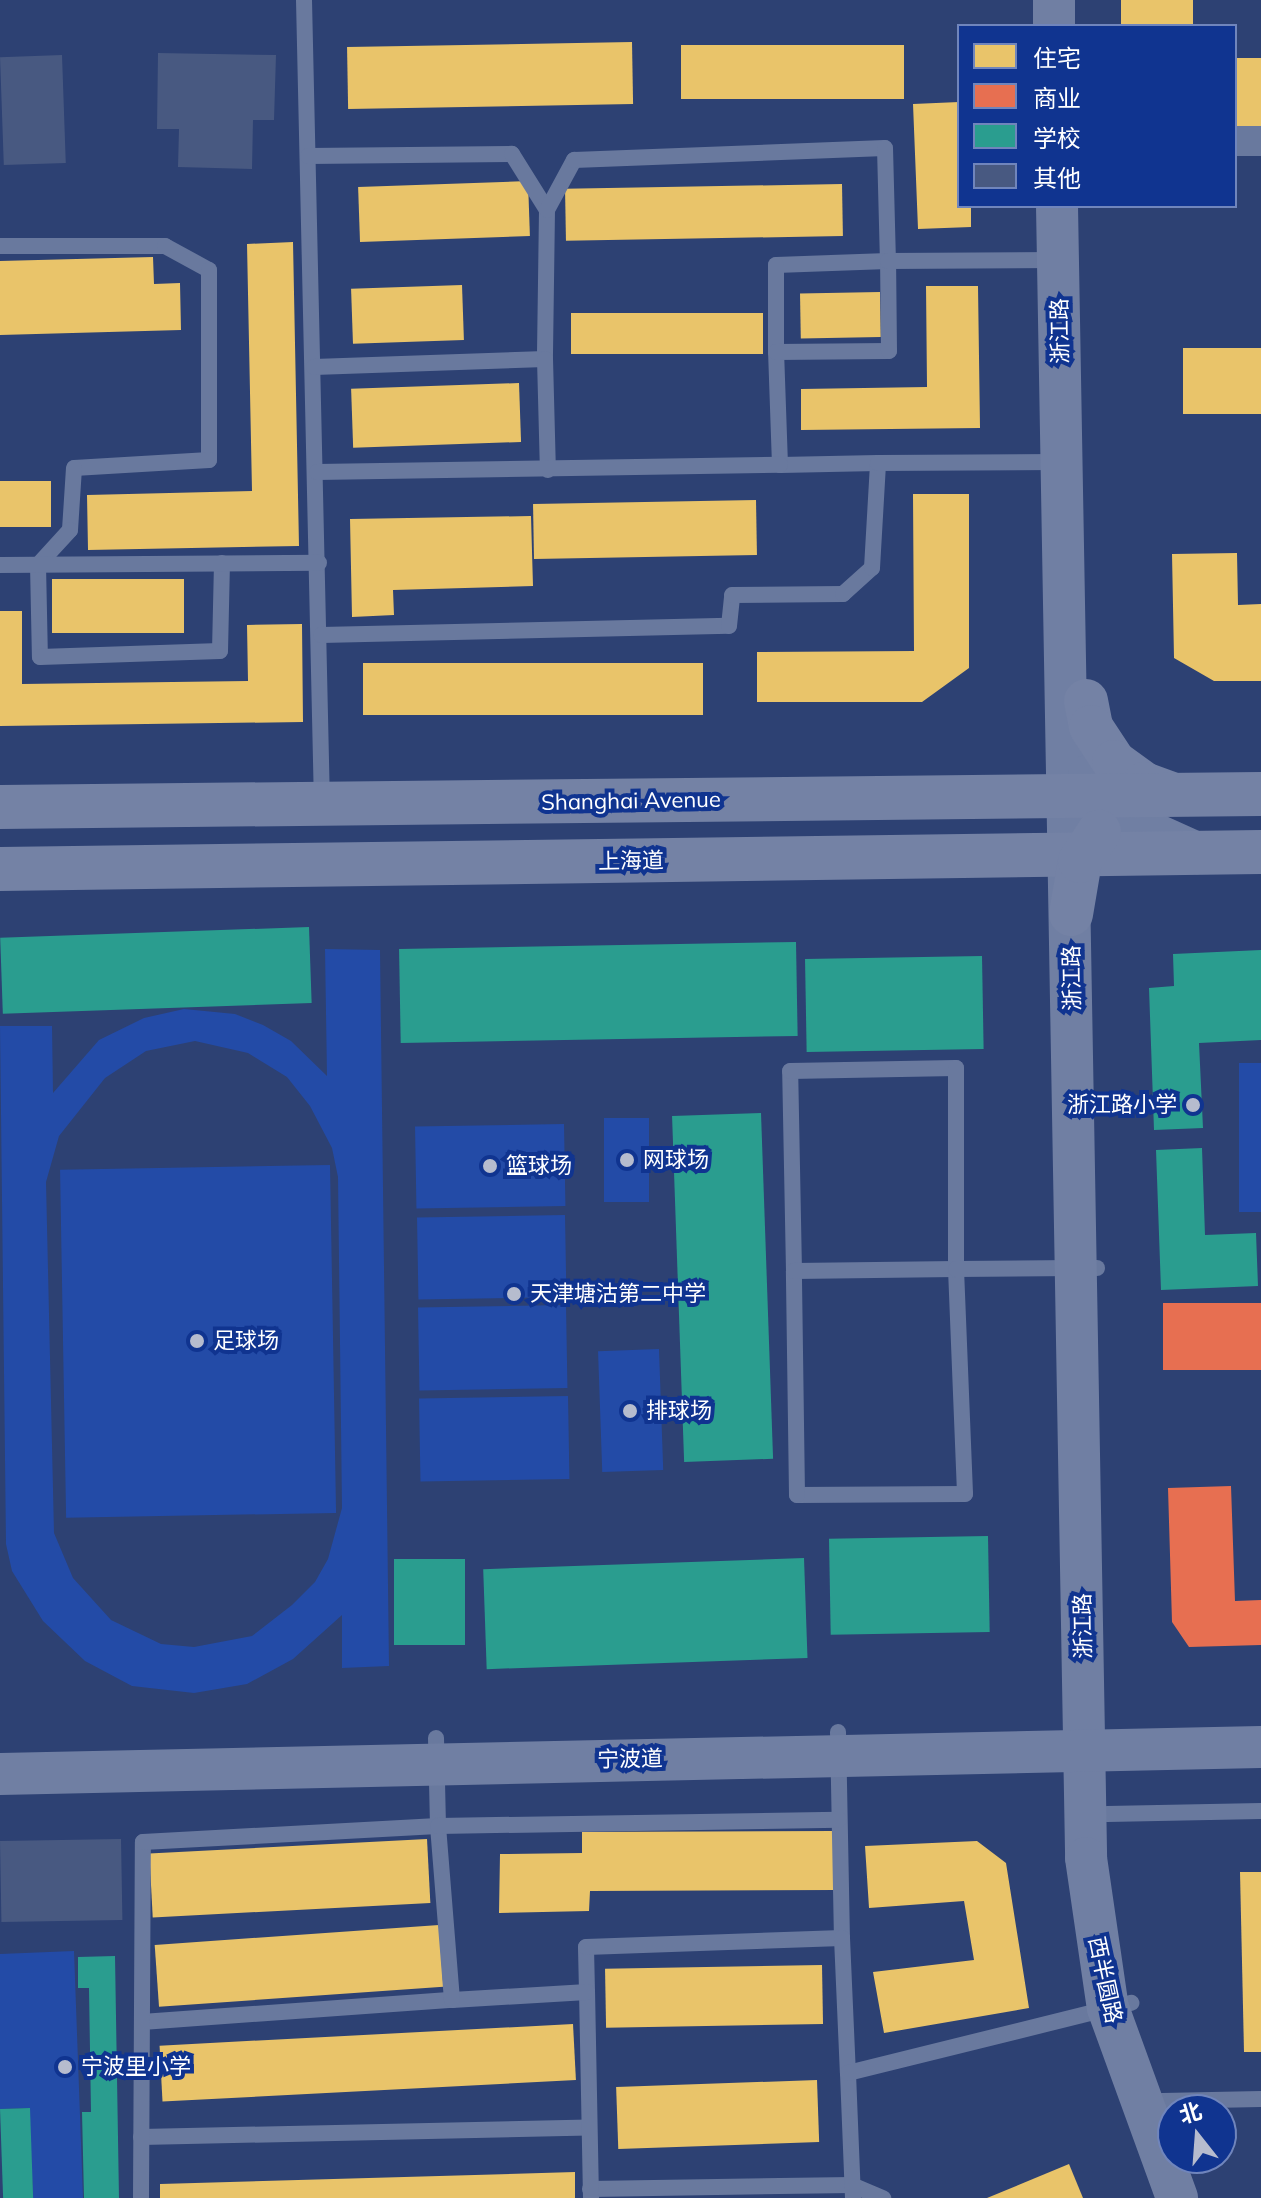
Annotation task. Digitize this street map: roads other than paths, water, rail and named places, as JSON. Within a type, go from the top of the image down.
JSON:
[{"type":"main road","points":[[1077,703],[1114,762],[1144,784],[1184,795]]},
{"type":"main road","name":"Shanghai Avenue","points":[[0,807],[322,805],[1089,820],[1184,795],[1261,794]]},
{"type":"main road","points":[[1071,914],[1089,820]]},
{"type":"main road","name":"上海道","points":[[0,869],[1019,856],[1089,820],[1198,853],[1261,852]]},
{"type":"main road","points":[[1019,856],[1054,871],[1071,914]]},
{"type":"street","points":[[1054,0],[1054,24]]},
{"type":"street","points":[[1072,0],[1073,24]]},
{"type":"street","points":[[1237,141],[1261,141]]},
{"type":"street","name":"浙江路","points":[[1057,208],[1067,260],[1077,703],[1089,820],[1087,1268],[1096,1738]]},
{"type":"street","name":"浙江路","points":[[1067,260],[1075,208]]},
{"type":"street","name":"浙江路","points":[[1071,914],[1087,1268]]},
{"type":"street","name":"宁波道","points":[[0,1746],[436,1750],[838,1744],[1096,1738],[1261,1723]]},
{"type":"street","name":"宁波道","points":[[1096,1738],[1261,1747]]},
{"type":"street","name":"西半圆路","points":[[1096,1738],[1107,1814],[1120,2005],[1158,2094]]},
{"type":"street","name":"西半圆路","points":[[1096,1738],[1089,1889],[1177,2198]]},
{"type":"street","name":"宁波道","points":[[0,1774],[436,1750]]},
{"type":"street","points":[[1191,2174],[1202,2198]]},
{"type":"lane","points":[[304,0],[321,635],[322,805]]},
{"type":"lane","points":[[548,470],[545,359],[547,210],[574,160],[885,148],[889,351],[776,352]]},
{"type":"lane","points":[[308,156],[512,154],[547,210]]},
{"type":"lane","points":[[0,246],[165,246],[209,270],[209,460],[74,468],[70,530],[38,565],[40,657],[220,651],[222,563]]},
{"type":"lane","points":[[780,465],[776,265],[1067,260]]},
{"type":"lane","points":[[314,367],[545,359]]},
{"type":"lane","points":[[317,472],[1072,462]]},
{"type":"lane","points":[[321,635],[729,626],[732,595],[843,594],[872,568],[878,463]]},
{"type":"lane","points":[[0,565],[319,563]]},
{"type":"lane","points":[[956,1068],[956,1269],[965,1494],[797,1495],[794,1271],[790,1071],[956,1068]]},
{"type":"lane","points":[[794,1271],[1087,1268]]},
{"type":"lane","points":[[838,1744],[852,2192]]},
{"type":"lane","points":[[436,1750],[438,1826],[452,2000]]},
{"type":"lane","points":[[1107,1814],[1261,1811]]},
{"type":"lane","points":[[141,2198],[143,1842],[438,1826],[839,1820]]},
{"type":"lane","points":[[842,1938],[586,1947],[590,2194],[852,2192],[883,2198]]},
{"type":"lane","points":[[142,2022],[587,1992]]},
{"type":"lane","points":[[848,2073],[1120,2005]]},
{"type":"lane","points":[[1237,2103],[1261,2099]]},
{"type":"lane","points":[[141,2137],[589,2128]]},
{"type":"place","name":"浙江路小学","points":[[1193,1105]]},
{"type":"place","name":"网球场","points":[[627,1160]]},
{"type":"place","name":"篮球场","points":[[490,1166]]},
{"type":"place","name":"天津塘沽第二中学","points":[[514,1294]]},
{"type":"place","name":"足球场","points":[[197,1341]]},
{"type":"place","name":"排球场","points":[[630,1411]]},
{"type":"place","name":"宁波里小学","points":[[65,2067]]}]
